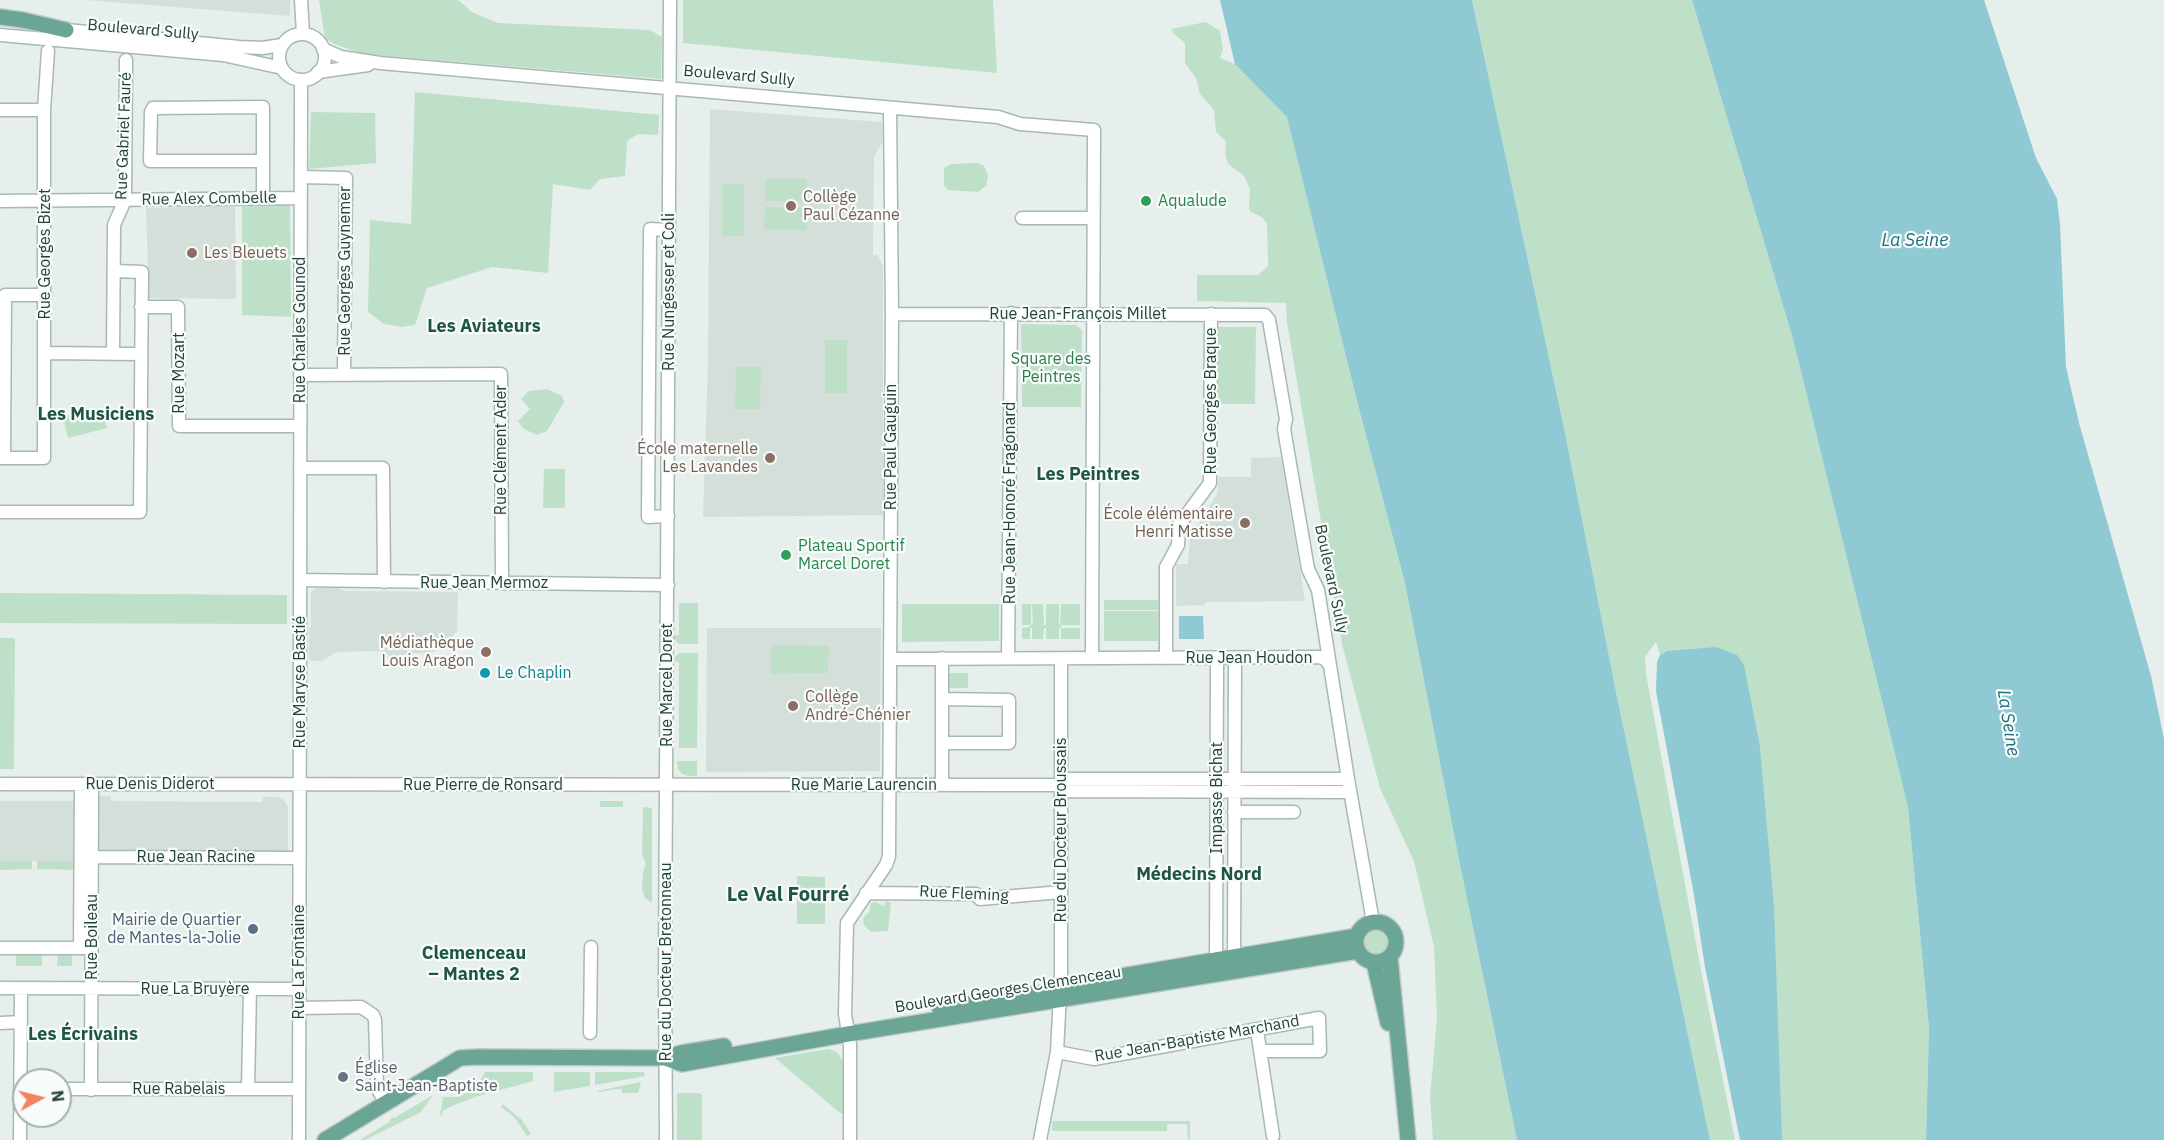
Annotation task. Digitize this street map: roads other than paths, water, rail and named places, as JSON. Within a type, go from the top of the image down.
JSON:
[{"type":"main road","points":[[0,17],[66,30]]},
{"type":"main road","points":[[1390,958],[1374,963],[1366,960],[1357,944],[1362,928],[1373,922],[1386,924],[1395,934],[1396,946],[1390,958],[1408,1140]]},
{"type":"main road","name":"Boulevard Georges Clemenceau","points":[[325,1140],[460,1058],[665,1058],[681,1053],[848,1030],[975,1003],[1042,993],[1060,995],[1357,944]]},
{"type":"main road","points":[[1374,963],[1403,1103]]},
{"type":"street","points":[[301,0],[303,34]]},
{"type":"street","name":"Rue Nungesser et Coli","points":[[668,585],[670,0]]},
{"type":"street","name":"Boulevard Sully","points":[[0,24],[250,48],[282,45]]},
{"type":"street","points":[[323,49],[324,62],[313,77],[301,80],[293,78],[282,68],[279,57],[282,45],[291,37],[303,34],[315,38],[323,49],[341,57],[380,63]]},
{"type":"street","name":"Boulevard Sully","points":[[0,35],[223,55],[282,68]]},
{"type":"street","name":"Rue Georges Bizet","points":[[2,458],[44,458],[44,110],[48,51]]},
{"type":"street","name":"Rue Gabriel Fauré","points":[[113,354],[114,225],[125,200],[126,60]]},
{"type":"street","points":[[318,72],[380,63]]},
{"type":"street","name":"Boulevard Sully","points":[[380,63],[998,117],[1020,124],[1094,130],[1093,218]]},
{"type":"street","name":"Rue Charles Gounod","points":[[300,580],[301,80]]},
{"type":"street","points":[[263,161],[150,161],[151,112],[153,108],[263,107],[263,161],[263,198]]},
{"type":"street","name":"Rue Paul Gauguin","points":[[850,1140],[848,1030],[845,1014],[847,923],[888,861],[892,314],[890,108]]},
{"type":"street","points":[[0,110],[44,110]]},
{"type":"street","name":"Rue Georges Guynemer","points":[[300,177],[346,178],[344,373]]},
{"type":"street","name":"Rue Alex Combelle","points":[[0,201],[300,198]]},
{"type":"street","points":[[1022,218],[1093,218],[1092,658]]},
{"type":"street","points":[[668,516],[648,517],[648,483],[650,229],[669,230]]},
{"type":"street","points":[[0,512],[140,512],[142,272],[114,271]]},
{"type":"street","points":[[2,458],[5,295],[45,295]]},
{"type":"street","name":"Rue Mozart","points":[[141,307],[178,307],[178,426],[300,426]]},
{"type":"street","name":"Rue Jean-Honoré Fragonard","points":[[1008,658],[1011,313]]},
{"type":"street","name":"Rue Jean-François Millet","points":[[892,314],[1265,315]]},
{"type":"street","name":"Rue Georges Braque","points":[[1166,658],[1166,567],[1176,549],[1179,525],[1210,483],[1211,314]]},
{"type":"street","name":"Boulevard Sully","points":[[1265,315],[1269,320],[1286,419],[1284,429],[1308,569],[1318,590],[1373,922]]},
{"type":"street","points":[[45,353],[141,354]]},
{"type":"street","name":"Rue Clément Ader","points":[[300,375],[501,374],[501,583]]},
{"type":"street","points":[[300,468],[383,468],[384,582]]},
{"type":"street","name":"Rue Jean Mermoz","points":[[300,580],[668,585]]},
{"type":"street","name":"Rue Maryse Bastié","points":[[299,784],[300,580]]},
{"type":"street","name":"Rue Marcel Doret","points":[[667,785],[668,585]]},
{"type":"street","name":"Rue Jean Houdon","points":[[1166,658],[1319,657],[1325,659],[1329,664]]},
{"type":"street","points":[[942,658],[942,785]]},
{"type":"street","name":"Rue du Docteur Broussais","points":[[1060,995],[1061,658]]},
{"type":"street","points":[[890,659],[1166,658]]},
{"type":"street","name":"Impasse Bichat","points":[[1216,968],[1217,658]]},
{"type":"street","name":"Impasse Bichat","points":[[1234,964],[1235,658]]},
{"type":"street","points":[[942,699],[1009,700],[1009,743],[942,743]]},
{"type":"street","points":[[1061,785],[1216,779],[1348,779]]},
{"type":"street","name":"Rue Denis Diderot","points":[[0,784],[299,784]]},
{"type":"street","points":[[0,948],[86,948],[86,784]]},
{"type":"street","name":"Rue Boileau","points":[[86,784],[92,857],[86,948],[92,988],[91,1090]]},
{"type":"street","name":"Rue Pierre de Ronsard","points":[[299,784],[667,785]]},
{"type":"street","name":"Rue La Fontaine","points":[[299,784],[299,1140]]},
{"type":"street","name":"Rue Marie Laurencin","points":[[667,785],[1061,785]]},
{"type":"street","name":"Rue du Docteur Bretonneau","points":[[666,1140],[667,785]]},
{"type":"street","points":[[1061,785],[1217,792],[1350,792]]},
{"type":"street","points":[[1234,812],[1294,812]]},
{"type":"street","name":"Rue Jean Racine","points":[[92,857],[299,858]]},
{"type":"street","name":"Rue Fleming","points":[[866,893],[976,894],[980,899],[1061,892]]},
{"type":"street","points":[[590,1033],[591,947]]},
{"type":"street","name":"Rue La Bruyère","points":[[0,988],[299,989]]},
{"type":"street","points":[[21,988],[22,1068]]},
{"type":"street","points":[[248,1089],[250,989]]},
{"type":"street","points":[[1040,1140],[1057,1052],[1060,995]]},
{"type":"street","points":[[299,1008],[361,1007],[373,1015],[377,1088],[386,1103]]},
{"type":"street","name":"Rue Jean-Baptiste Marchand","points":[[1057,1052],[1094,1059],[1319,1018],[1320,1051],[1261,1051]]},
{"type":"street","points":[[0,1023],[21,1022]]},
{"type":"street","points":[[1257,1030],[1274,1139]]},
{"type":"street","name":"Rue Rabelais","points":[[72,1089],[299,1089]]},
{"type":"water","points":[[1220,0],[1472,0],[1564,428],[1617,697],[1710,1140],[1517,1140],[1405,583],[1357,401],[1287,117],[1235,64]]},
{"type":"water","name":"La Seine","points":[[1692,0],[1984,0],[2036,158],[2057,199],[2066,367],[2079,423],[2151,676],[2164,739],[2164,1140],[1926,1140],[1929,1028],[1908,807],[1793,339]]},
{"type":"water","points":[[1179,616],[1203,616],[1204,639],[1179,639]]},
{"type":"water","points":[[1716,647],[1737,655],[1744,665],[1760,747],[1774,907],[1782,1140],[1740,1140],[1705,967],[1656,691],[1657,662],[1660,655],[1667,651]]},
{"type":"place","name":"Aqualude","points":[[1146,201]]},
{"type":"place","name":"Collège Paul Cézanne","points":[[791,206]]},
{"type":"place","name":"Les Bleuets","points":[[192,253]]},
{"type":"place","name":"École maternelle Les Lavandes","points":[[770,458]]},
{"type":"place","name":"École élémentaire Henri Matisse","points":[[1245,523]]},
{"type":"place","name":"Plateau Sportif Marcel Doret","points":[[786,555]]},
{"type":"place","name":"Médiathèque Louis Aragon","points":[[486,652]]},
{"type":"place","name":"Le Chaplin","points":[[485,673]]},
{"type":"place","name":"Collège André-Chénier","points":[[793,706]]},
{"type":"place","name":"Mairie de Quartier de Mantes-la-Jolie","points":[[253,929]]},
{"type":"place","name":"Église Saint-Jean-Baptiste","points":[[343,1077]]},
{"type":"district","name":"Les Aviateurs","points":[[484,327]]},
{"type":"district","name":"Les Musiciens","points":[[96,415]]},
{"type":"district","name":"Les Peintres","points":[[1088,475]]},
{"type":"district","name":"Médecins Nord","points":[[1199,875]]},
{"type":"district","name":"Le Val Fourré","points":[[788,895]]},
{"type":"district","name":"Clemenceau – Mantes 2","points":[[474,964]]},
{"type":"district","name":"Les Écrivains","points":[[83,1035]]},
{"type":"park label","name":"Square des Peintres","points":[[1051,368]]}]
